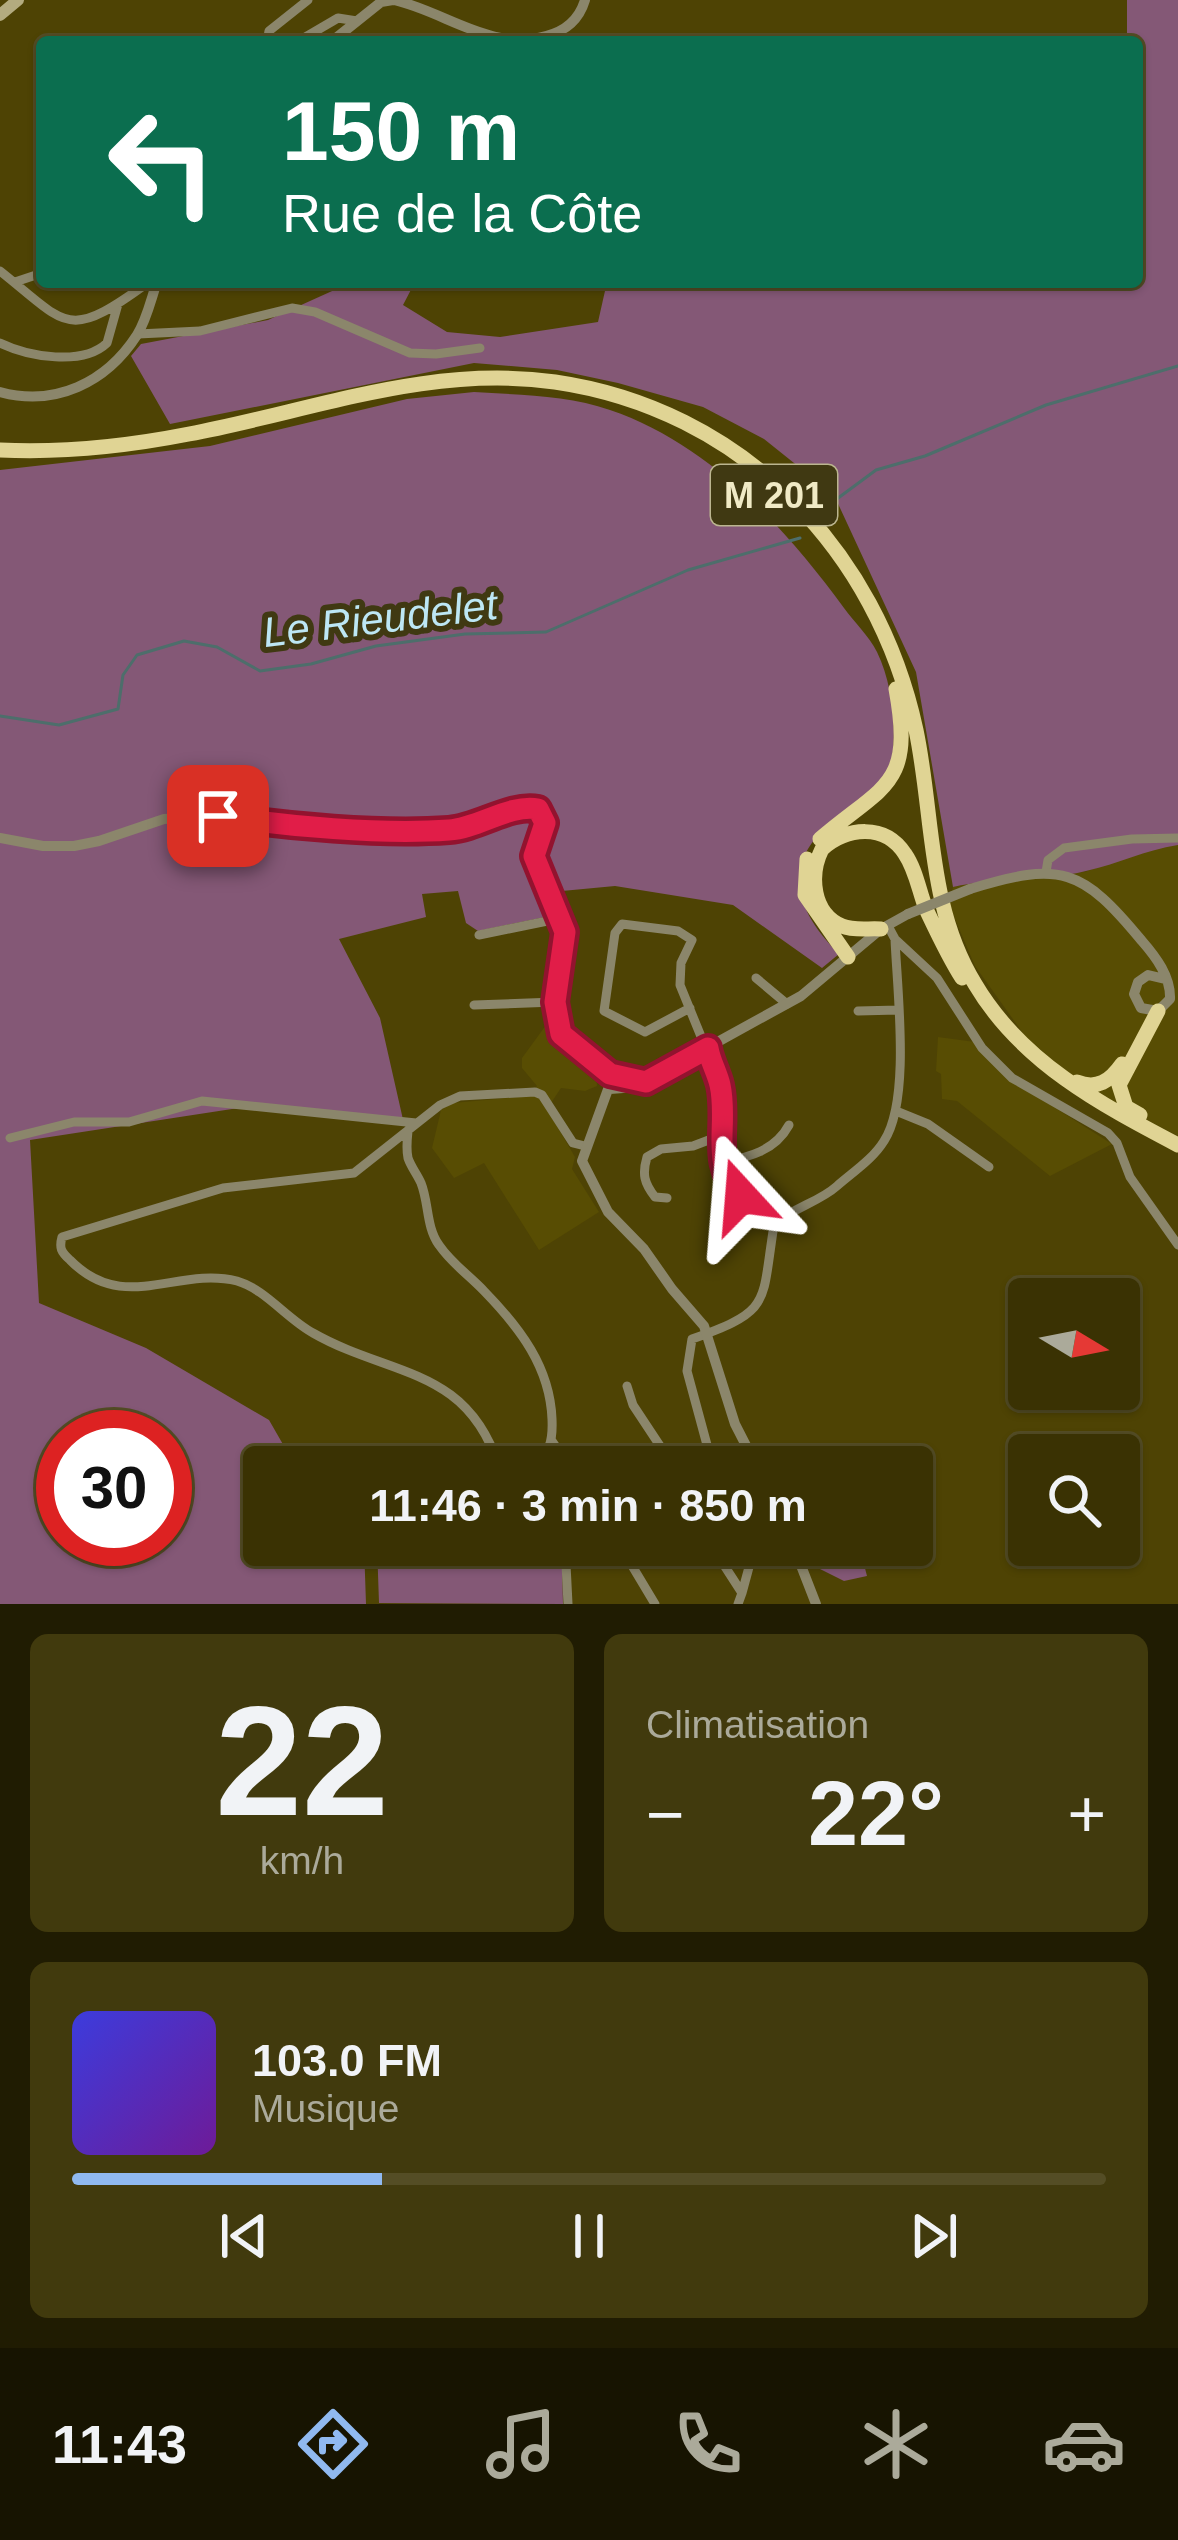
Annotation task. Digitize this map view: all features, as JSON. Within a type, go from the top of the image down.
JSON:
[{"type":"highway","name":"M 201","points":[[0,454],[189,434],[413,383],[467,377],[573,386],[638,405],[702,432],[793,500],[824,533],[864,589],[890,643],[909,702],[933,870],[948,928],[974,983],[1039,1060],[1113,1110],[1178,1144]]},
{"type":"highway","name":"M 201","points":[[0,454],[82,455],[185,442],[441,386],[511,385],[594,397],[686,433],[733,462],[782,502],[842,573],[872,623],[892,669],[910,735],[928,869],[953,950],[986,1009],[1047,1073],[1091,1103],[1178,1144]]},
{"type":"highway","points":[[850,955],[809,904],[804,872],[817,842],[863,809],[890,782],[902,735],[892,669]]},
{"type":"highway","points":[[888,931],[847,928],[834,921],[816,898],[815,863],[832,841],[849,832],[887,836],[909,860],[941,941],[978,1003],[1007,1041],[1040,1071],[1091,1103]]},
{"type":"highway","points":[[847,928],[850,955]]},
{"type":"highway","points":[[1039,1060],[1082,1084],[1103,1083],[1119,1068],[1144,1022],[1160,1008]]},
{"type":"highway","points":[[1160,1008],[1124,1072],[1120,1095],[1126,1107],[1178,1144]]},
{"type":"main road","points":[[0,15],[18,0]]},
{"type":"street","points":[[268,36],[308,0]]},
{"type":"street","points":[[338,36],[381,2],[393,0],[493,36]]},
{"type":"street","points":[[545,36],[560,32],[580,15],[585,0]]},
{"type":"street","points":[[307,36],[338,18],[357,21]]},
{"type":"street","points":[[0,271],[39,306],[69,320],[85,320],[140,288]]},
{"type":"street","points":[[15,282],[36,275]]},
{"type":"street","points":[[0,392],[35,399],[72,391],[105,370],[138,334],[155,288]]},
{"type":"street","points":[[0,343],[14,350],[84,358],[107,343],[118,304]]},
{"type":"street","points":[[138,334],[200,331],[292,308],[315,312],[410,353],[480,348]]},
{"type":"street","points":[[0,838],[74,846],[164,819],[218,816],[289,825],[455,830],[532,807],[544,815],[534,856],[562,918],[566,944],[555,1002],[561,1034],[610,1074],[646,1082]]},
{"type":"street","points":[[1046,872],[1048,860],[1064,848],[1178,838]]},
{"type":"street","points":[[610,1089],[636,1088],[787,1004],[908,914],[970,889],[1046,872],[1092,887],[1148,947],[1171,987]]},
{"type":"street","points":[[478,934],[562,918]]},
{"type":"street","points":[[690,1009],[645,1032],[604,1011],[615,933],[622,924],[678,931],[692,940],[682,963],[680,985],[708,1048],[720,1083],[722,1163],[730,1185],[774,1225]]},
{"type":"street","points":[[707,1446],[687,1371],[692,1339],[744,1319],[761,1299],[774,1225],[828,1194],[874,1154],[893,1124],[898,1010],[888,931]]},
{"type":"street","points":[[888,931],[937,978],[982,1048],[1012,1078],[1108,1132],[1130,1178],[1178,1245]]},
{"type":"street","points":[[1148,947],[1152,962],[1148,975],[1134,991],[1160,1008],[1171,987]]},
{"type":"street","points":[[1148,975],[1171,987]]},
{"type":"street","points":[[756,978],[787,1004]]},
{"type":"street","points":[[474,1004],[555,1002]]},
{"type":"street","points":[[858,1011],[898,1010]]},
{"type":"street","points":[[610,1074],[610,1089],[582,1161],[599,1199],[699,1317],[746,1446]]},
{"type":"street","points":[[491,1446],[462,1402],[442,1388],[318,1336],[251,1288],[215,1280],[107,1286],[78,1269],[60,1250],[62,1237],[224,1188],[354,1173],[460,1096],[536,1092],[573,1143],[585,1147]]},
{"type":"street","points":[[10,1138],[74,1121],[130,1122],[161,1109],[202,1101],[412,1127]]},
{"type":"street","points":[[896,1111],[928,1124],[989,1167]]},
{"type":"street","points":[[722,1163],[775,1144],[789,1125]]},
{"type":"street","points":[[412,1127],[410,1163],[420,1180],[436,1241],[532,1349],[551,1397],[550,1446]]},
{"type":"street","points":[[667,1198],[655,1197],[646,1185],[647,1156],[722,1135]]},
{"type":"street","points":[[627,1386],[633,1406],[660,1446]]},
{"type":"street","points":[[552,1441],[555,1446]]},
{"type":"street","points":[[566,1566],[568,1604]]},
{"type":"street","points":[[632,1566],[656,1604]]},
{"type":"street","points":[[722,1566],[740,1599]]},
{"type":"street","points":[[740,1599],[749,1566]]},
{"type":"street","points":[[801,1566],[816,1604]]},
{"type":"shaded area","points":[[1127,0],[1178,0],[1178,845],[1070,874],[953,887],[916,672],[834,495],[764,439],[703,407],[557,370],[474,363],[170,424],[131,356],[141,344],[268,320],[339,288],[412,288],[403,305],[447,332],[500,337],[598,322],[606,288],[1143,288],[1143,36],[1127,36]]},
{"type":"shaded area","points":[[474,392],[577,401],[646,425],[680,443],[742,491],[796,548],[866,635],[890,691],[892,759],[875,792],[829,826],[805,855],[800,888],[806,909],[839,954],[822,968],[733,905],[615,886],[562,891],[555,915],[478,931],[466,923],[458,891],[422,894],[426,917],[339,939],[380,1018],[404,1124],[245,1107],[30,1140],[39,1303],[146,1348],[269,1420],[284,1446],[243,1446],[243,1566],[365,1566],[366,1604],[0,1604],[0,470],[210,446],[407,399]]},
{"type":"shaded area","points":[[1178,845],[1178,1136],[1059,1066],[1025,1036],[975,966],[949,905],[953,887],[989,879],[1085,872],[1144,850]]},
{"type":"shaded area","points":[[549,1021],[559,1040],[596,1074],[597,1086],[585,1091],[561,1088],[547,1109],[575,1157],[572,1169],[599,1212],[539,1250],[484,1163],[454,1178],[432,1148],[441,1110],[453,1103],[530,1096],[537,1086],[522,1068],[522,1058]]},
{"type":"shaded area","points":[[938,1037],[975,1042],[1019,1085],[1112,1144],[1050,1176],[957,1101],[942,1099],[941,1074],[936,1071]]},
{"type":"shaded area","points":[[378,1566],[562,1566],[563,1604],[379,1603]]},
{"type":"shaded area","points":[[864,1566],[867,1576],[844,1581],[820,1569]]},
{"type":"waterway","name":"Le Rieudelet","points":[[826,507],[876,470],[925,456],[1046,405],[1178,366]]},
{"type":"waterway","name":"Le Rieudelet","points":[[0,716],[59,725],[118,709],[123,675],[137,655],[184,641],[217,647],[260,671],[311,664],[376,646],[465,634],[546,632],[688,570],[800,538]]},
{"type":"route","points":[[218,816],[274,824],[436,831],[470,827],[523,808],[538,809],[545,823],[534,856],[537,870],[565,932],[555,1002],[561,1034],[610,1074],[646,1082],[708,1048],[720,1083],[722,1163],[730,1185],[741,1196]]}]
